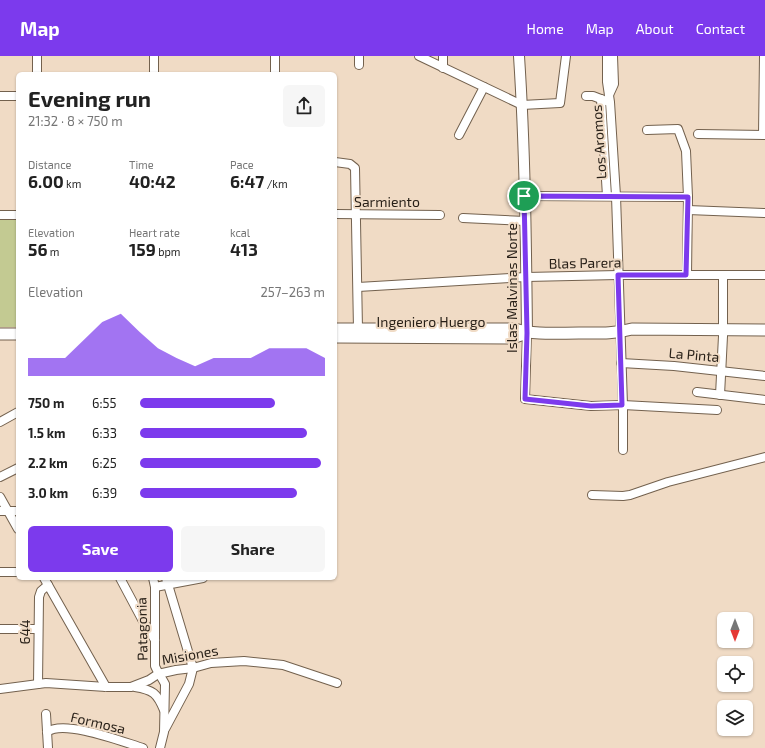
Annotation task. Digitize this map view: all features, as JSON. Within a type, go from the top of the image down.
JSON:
[{"type":"main road","name":"Ingeniero Huergo","points":[[337,328],[514,329],[527,333],[620,333],[631,336],[765,330]]},
{"type":"main road","name":"Ingeniero Huergo","points":[[723,332],[765,337]]},
{"type":"main road","name":"Ingeniero Huergo","points":[[337,337],[512,338],[527,333]]},
{"type":"main road","points":[[0,334],[16,334]]},
{"type":"street","points":[[37,56],[37,72]]},
{"type":"street","points":[[154,56],[154,72]]},
{"type":"street","points":[[275,56],[275,72]]},
{"type":"street","points":[[359,56],[359,65]]},
{"type":"street","points":[[419,56],[522,105],[560,103],[566,56]]},
{"type":"street","points":[[443,56],[443,68]]},
{"type":"street","name":"Islas Malvinas Norte","points":[[520,56],[526,221],[527,333],[525,399],[591,406],[622,405]]},
{"type":"street","name":"Los Aromos","points":[[607,56],[616,196],[623,450]]},
{"type":"street","name":"Los Aromos","points":[[610,99],[614,84],[613,56]]},
{"type":"street","points":[[698,134],[764,135],[764,56]]},
{"type":"street","points":[[459,135],[484,86]]},
{"type":"street","points":[[0,96],[16,96]]},
{"type":"street","points":[[586,96],[610,99]]},
{"type":"street","name":"Los Aromos","points":[[601,99],[607,196]]},
{"type":"street","points":[[647,130],[678,129],[686,151],[688,197],[686,275]]},
{"type":"street","points":[[337,162],[350,164],[355,168],[358,328]]},
{"type":"street","points":[[524,196],[688,197]]},
{"type":"street","points":[[688,210],[765,213]]},
{"type":"street","name":"Sarmiento","points":[[337,214],[440,215]]},
{"type":"street","points":[[0,215],[16,215]]},
{"type":"street","points":[[463,218],[526,221]]},
{"type":"street","name":"Blas Parera","points":[[358,287],[526,277],[618,275],[765,275]]},
{"type":"street","points":[[720,395],[723,332],[723,275]]},
{"type":"street","name":"La Pinta","points":[[621,363],[674,366],[765,376]]},
{"type":"street","points":[[697,392],[765,400]]},
{"type":"street","points":[[622,405],[717,410]]},
{"type":"street","points":[[0,422],[16,413]]},
{"type":"street","points":[[592,495],[630,495],[668,482],[765,457]]},
{"type":"street","points":[[0,477],[16,469]]},
{"type":"street","points":[[0,497],[4,511],[16,526]]},
{"type":"street","points":[[4,511],[16,511]]},
{"type":"street","points":[[0,572],[16,572]]},
{"type":"street","points":[[121,580],[144,623],[155,640]]},
{"type":"street","name":"Patagonia","points":[[153,580],[155,587],[155,666],[158,674],[165,684],[164,731],[160,748]]},
{"type":"street","points":[[155,587],[167,581],[179,580]]},
{"type":"street","points":[[46,581],[106,687]]},
{"type":"street","name":"644","points":[[38,684],[39,597],[46,581]]},
{"type":"street","points":[[164,731],[189,684],[193,668],[167,581]]},
{"type":"street","points":[[0,629],[38,629]]},
{"type":"street","name":"Misiones","points":[[0,689],[38,684],[135,687],[158,674],[193,668],[211,663],[244,661],[283,665],[337,683]]},
{"type":"street","points":[[135,687],[148,689],[156,695],[165,713]]},
{"type":"street","points":[[46,714],[48,748]]},
{"type":"street","name":"Formosa","points":[[48,732],[52,728],[85,730],[143,748]]},
{"type":"green space","points":[[0,220],[16,220],[16,327],[0,327]]},
{"type":"route","points":[[524,196],[688,197],[686,275],[618,275],[622,405],[591,406],[525,399],[527,333],[526,221],[524,196]]}]
